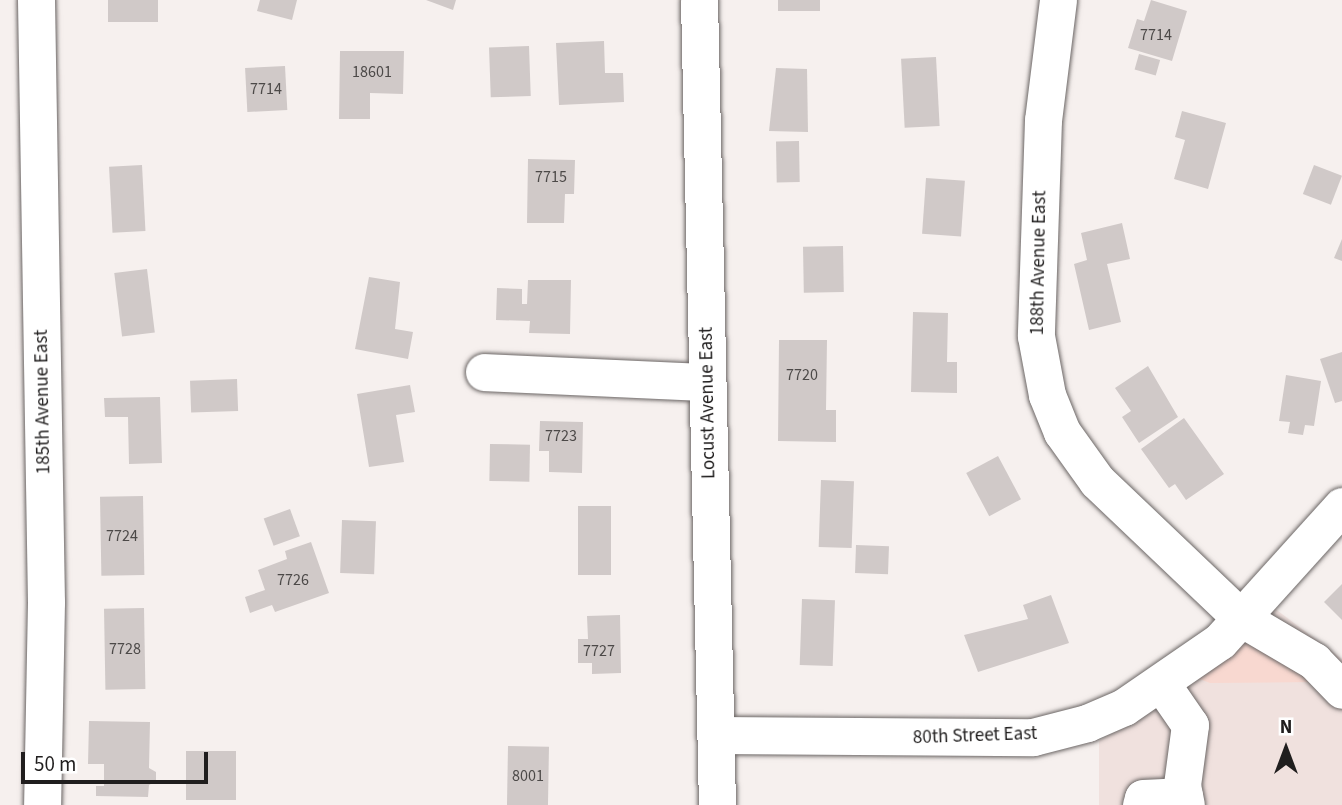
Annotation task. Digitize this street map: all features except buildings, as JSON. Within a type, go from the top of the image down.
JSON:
[{"type":"street","name":"185th Avenue East","points":[[36,0],[46,588],[42,805]]},
{"type":"street","name":"Locust Avenue East","points":[[698,0],[717,805]]},
{"type":"street","name":"188th Avenue East","points":[[1058,0],[1043,120],[1037,322],[1047,395],[1062,432],[1097,481],[1241,618],[1314,661],[1342,690]]},
{"type":"street","points":[[484,372],[707,382]]},
{"type":"street","name":"80th Street East","points":[[716,736],[1033,737],[1099,717],[1161,683],[1220,641],[1342,506]]},
{"type":"street","points":[[1141,805],[1143,799],[1185,801],[1190,725],[1161,683]]},
{"type":"shaded area","points":[[1274,608],[1342,659],[1342,805],[1099,805],[1099,741],[1180,692]]},
{"type":"shaded area","points":[[1245,635],[1314,682],[1210,683],[1197,678]]}]
